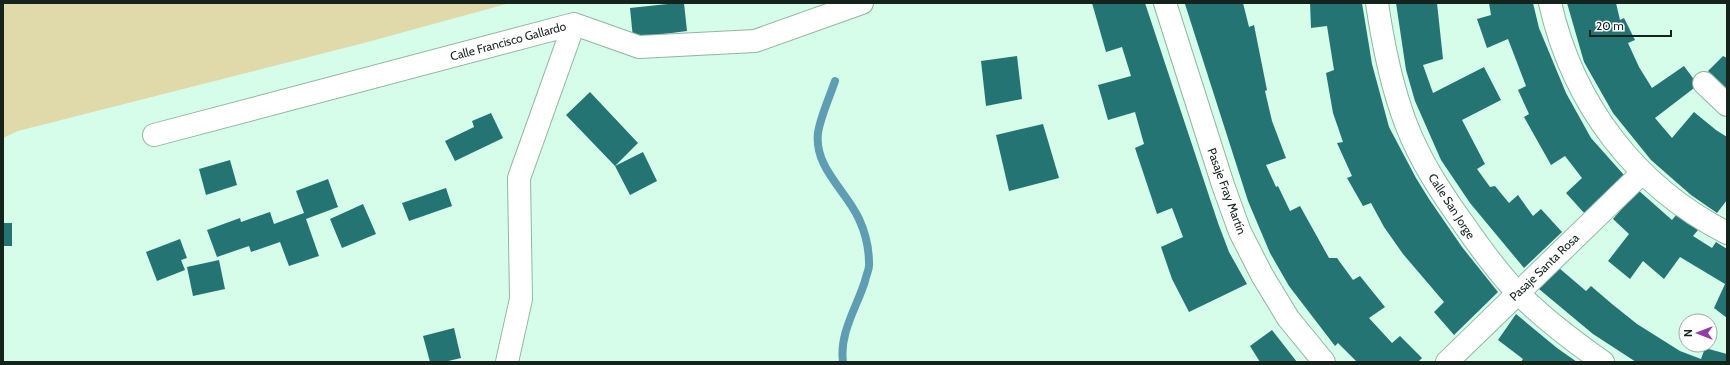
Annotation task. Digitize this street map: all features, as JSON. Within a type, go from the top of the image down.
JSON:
[{"type":"street","name":"Calle Francisco Gallardo","points":[[154,135],[574,24],[639,47],[755,41],[862,3]]},
{"type":"street","name":"Pasaje Fray Martín","points":[[1165,3],[1223,185],[1240,232],[1262,275],[1288,318],[1324,362]]},
{"type":"street","name":"Calle San Jorge","points":[[1377,3],[1386,59],[1397,97],[1406,125],[1434,182],[1474,239],[1518,293],[1551,323],[1603,362]]},
{"type":"street","points":[[1550,3],[1562,43],[1575,75],[1589,103],[1605,128],[1642,173],[1686,209],[1727,233]]},
{"type":"street","points":[[506,362],[521,300],[519,178],[574,24]]},
{"type":"street","points":[[1704,83],[1727,105]]},
{"type":"street","name":"Pasaje Santa Rosa","points":[[1446,362],[1642,173]]},
{"type":"shaded area","points":[[3,3],[510,3],[364,43],[18,131],[3,138]]},
{"type":"building","points":[[684,3],[687,31],[633,38],[630,8]]},
{"type":"building","points":[[1092,3],[1145,3],[1218,223],[1229,252],[1247,284],[1189,312],[1172,279],[1161,247],[1183,237],[1172,208],[1157,214],[1135,148],[1144,144],[1135,112],[1108,120],[1098,85],[1131,76],[1122,47],[1106,52]]},
{"type":"building","points":[[1243,3],[1249,27],[1254,25],[1267,90],[1265,91],[1272,121],[1286,158],[1266,165],[1276,187],[1278,186],[1290,211],[1300,206],[1329,258],[1337,258],[1353,280],[1360,276],[1385,307],[1369,318],[1392,343],[1400,336],[1422,358],[1418,362],[1357,362],[1338,343],[1335,346],[1289,286],[1270,253],[1248,201],[1185,4]]},
{"type":"building","points":[[1310,3],[1362,3],[1372,64],[1389,127],[1429,199],[1462,247],[1498,292],[1454,335],[1434,312],[1444,302],[1403,254],[1384,227],[1371,203],[1363,206],[1347,178],[1352,176],[1337,143],[1343,142],[1333,113],[1326,73],[1334,70],[1327,26],[1311,28]]},
{"type":"building","points":[[1396,3],[1437,3],[1443,59],[1423,65],[1433,93],[1484,67],[1501,100],[1462,120],[1485,164],[1477,169],[1490,187],[1495,186],[1509,203],[1518,195],[1533,216],[1541,209],[1562,232],[1524,268],[1470,203],[1441,160],[1415,101],[1406,70]]},
{"type":"building","points":[[1489,3],[1533,3],[1539,28],[1566,93],[1591,138],[1624,175],[1585,214],[1566,193],[1582,178],[1565,156],[1551,165],[1524,117],[1529,114],[1518,90],[1526,86],[1508,39],[1487,48],[1477,19],[1491,15]]},
{"type":"building","points":[[1567,3],[1616,3],[1620,20],[1624,18],[1635,40],[1628,43],[1639,67],[1652,88],[1684,66],[1698,85],[1655,118],[1672,138],[1694,112],[1727,137],[1727,200],[1717,213],[1691,195],[1651,160],[1613,113],[1584,62]]},
{"type":"building","points":[[1017,56],[1022,99],[986,106],[981,61]]},
{"type":"building","points":[[1723,56],[1727,58],[1727,90],[1708,71]]},
{"type":"building","points":[[590,92],[638,143],[615,166],[566,115]]},
{"type":"building","points":[[491,113],[503,138],[455,161],[445,141],[474,127],[472,121]]},
{"type":"building","points":[[1043,124],[1059,178],[1009,191],[996,135]]},
{"type":"building","points":[[643,152],[657,181],[630,195],[615,166]]},
{"type":"building","points":[[230,160],[237,185],[206,195],[199,169]]},
{"type":"building","points":[[328,179],[338,207],[306,219],[319,256],[289,266],[280,242],[251,252],[249,246],[217,257],[207,230],[240,218],[241,222],[270,212],[274,224],[304,213],[296,191]]},
{"type":"building","points":[[446,188],[452,206],[409,221],[402,203]]},
{"type":"building","points":[[1638,190],[1672,220],[1677,214],[1698,230],[1693,236],[1712,248],[1716,242],[1727,249],[1727,318],[1714,308],[1725,284],[1680,257],[1664,279],[1643,261],[1630,279],[1608,261],[1629,234],[1613,219]]},
{"type":"building","points":[[363,204],[376,234],[342,248],[330,219]]},
{"type":"building","points":[[3,223],[12,223],[12,246],[3,246]]},
{"type":"building","points":[[180,239],[187,258],[181,260],[185,270],[157,281],[146,252]]},
{"type":"building","points":[[219,260],[225,289],[193,296],[187,267]]},
{"type":"building","points":[[1559,268],[1586,291],[1591,286],[1637,324],[1678,350],[1678,353],[1685,353],[1701,359],[1703,353],[1718,353],[1718,352],[1727,354],[1727,362],[1636,362],[1593,334],[1539,289]]},
{"type":"building","points":[[1516,314],[1557,348],[1577,362],[1521,362],[1523,359],[1498,340]]},
{"type":"building","points":[[454,328],[461,358],[444,362],[430,362],[423,336]]},
{"type":"building","points":[[1272,330],[1297,362],[1260,362],[1250,346]]},
{"type":"waterway","points":[[835,81],[819,127],[818,146],[826,168],[859,219],[866,241],[869,265],[862,291],[846,330],[842,351],[843,362]]}]
